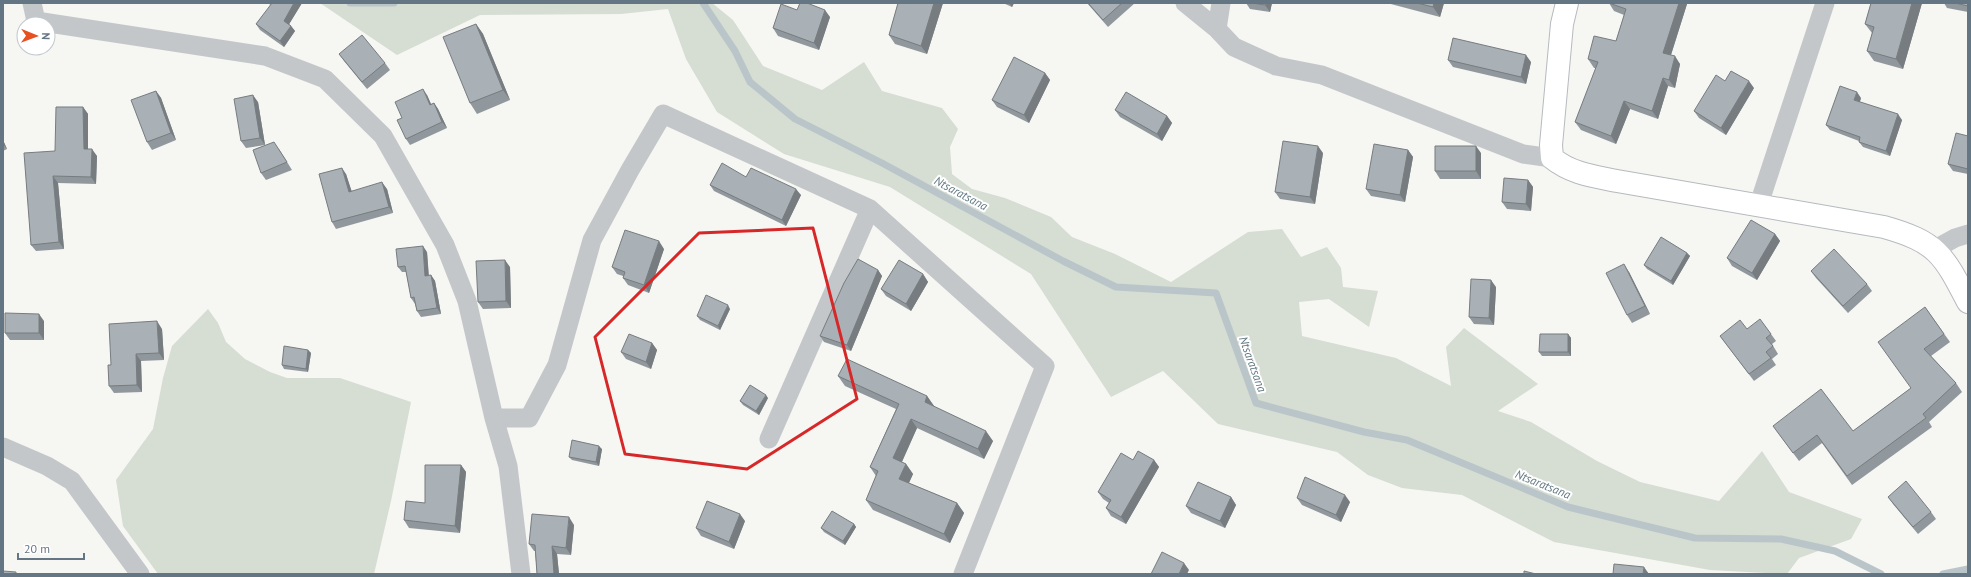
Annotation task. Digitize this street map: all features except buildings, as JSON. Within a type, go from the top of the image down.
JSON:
[{"type":"street","points":[[32,3],[36,21],[266,56],[326,79],[383,136],[445,245],[467,301],[494,418],[508,466],[521,574]]},
{"type":"street","points":[[1185,3],[1216,29],[1234,47],[1276,66],[1322,75],[1523,154],[1552,158],[1562,166],[1575,172],[1617,181],[1759,204],[1884,227],[1909,234],[1935,249],[1954,275],[1968,302]]},
{"type":"street","points":[[1216,29],[1221,3]]},
{"type":"street","points":[[1552,158],[1551,145],[1562,24],[1567,3]]},
{"type":"street","points":[[1759,204],[1825,3]]},
{"type":"street","points":[[494,418],[529,418],[557,364],[592,240],[630,170],[663,114],[870,209],[1045,366],[963,574]]},
{"type":"street","points":[[768,439],[870,209]]},
{"type":"street","points":[[1935,249],[1955,238],[1968,234]]},
{"type":"street","points":[[3,447],[47,466],[72,481],[140,574]]},
{"type":"highlighted area","points":[[813,228],[857,399],[747,469],[625,454],[595,337],[699,233]]},
{"type":"shaded area","points":[[320,3],[712,3],[733,20],[763,66],[822,90],[864,62],[882,91],[942,108],[958,129],[950,147],[952,174],[972,189],[1005,198],[1051,217],[1072,237],[1115,254],[1171,282],[1248,232],[1282,229],[1301,257],[1327,247],[1341,268],[1343,287],[1378,291],[1369,327],[1329,299],[1299,302],[1302,336],[1396,358],[1451,386],[1446,347],[1464,328],[1538,384],[1498,411],[1531,422],[1597,461],[1640,482],[1719,501],[1762,451],[1789,492],[1862,519],[1851,539],[1799,558],[1787,574],[1710,570],[1554,542],[1462,495],[1402,488],[1368,475],[1337,452],[1218,424],[1163,371],[1111,397],[1031,274],[890,187],[784,154],[717,112],[686,59],[668,9],[621,14],[480,15],[397,55]]},
{"type":"shaded area","points":[[208,309],[218,323],[226,342],[245,359],[270,372],[287,378],[340,378],[411,402],[391,501],[374,574],[158,574],[123,526],[116,480],[153,429],[163,378],[172,346]]},
{"type":"waterway","name":"Ntsaratsana","points":[[350,3],[394,3]]},
{"type":"waterway","name":"Ntsaratsana","points":[[703,3],[735,51],[750,82],[795,119],[882,163],[1063,261],[1116,287],[1216,293],[1256,403],[1364,432],[1407,440],[1568,507],[1695,538],[1781,539],[1835,551],[1881,574]]},
{"type":"waterway","name":"Ntsaratsana","points":[[1943,574],[1968,569]]}]
